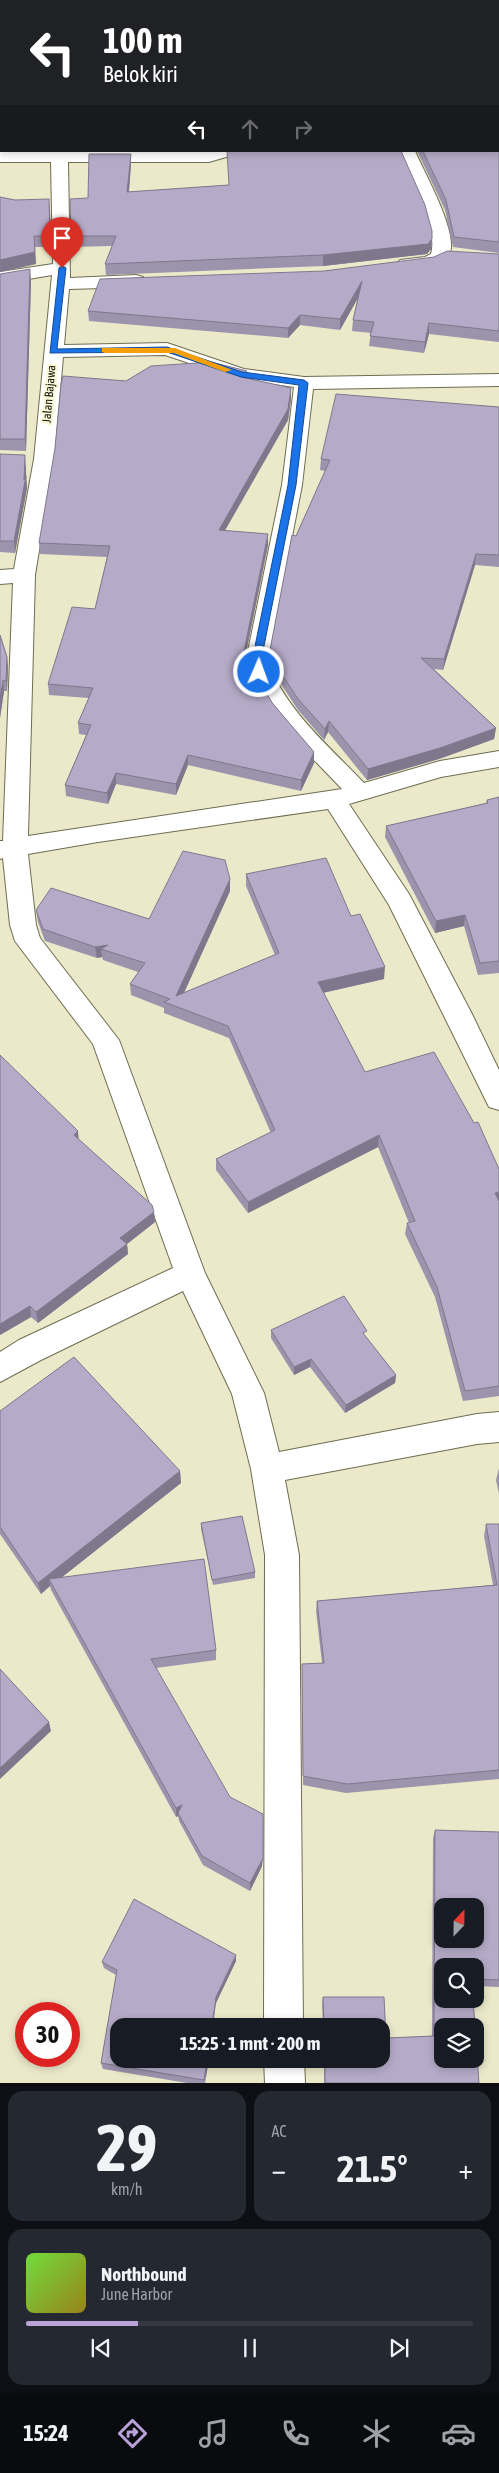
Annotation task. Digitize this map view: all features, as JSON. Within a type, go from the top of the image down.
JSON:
[{"type":"street","points":[[0,157],[59,155],[209,157],[224,152]]},
{"type":"street","points":[[387,266],[433,261],[443,249],[441,236],[415,166],[407,152]]},
{"type":"street","name":"Jalan Bajawa","points":[[59,155],[61,276],[53,352],[35,459],[12,576],[8,850],[28,941],[105,1040],[190,1274],[248,1393],[266,1469],[282,1555],[284,2018]]},
{"type":"street","points":[[440,254],[460,255]]},
{"type":"street","points":[[0,278],[61,276],[158,280]]},
{"type":"street","points":[[53,352],[167,349],[241,374],[304,383],[499,380]]},
{"type":"street","points":[[304,383],[292,485],[256,661],[259,672],[274,699],[360,793]]},
{"type":"street","points":[[8,850],[98,832],[334,800],[440,769],[499,759]]},
{"type":"street","points":[[334,800],[400,901],[499,1099]]},
{"type":"street","points":[[0,1368],[30,1350],[190,1274]]},
{"type":"street","points":[[266,1469],[477,1429],[499,1427]]},
{"type":"street","points":[[284,2068],[284,2083]]},
{"type":"building","points":[[227,152],[401,152],[425,205],[432,231],[432,239],[428,244],[323,255],[105,264],[116,236],[71,236],[70,199],[88,198],[89,154],[131,154],[127,192],[229,185]]},
{"type":"building","points":[[423,152],[499,152],[499,242],[454,237],[446,200]]},
{"type":"building","points":[[0,197],[15,200],[49,199],[50,236],[34,236],[35,252],[0,260]]},
{"type":"building","points":[[447,251],[499,254],[499,331],[429,323],[425,342],[370,336],[374,322],[353,320],[362,281],[340,319],[300,315],[288,328],[88,311],[100,279],[324,271],[434,257]]},
{"type":"building","points":[[30,269],[25,439],[0,439],[0,274]]},
{"type":"building","points":[[211,362],[247,371],[241,377],[291,388],[288,409],[219,530],[268,534],[244,651],[252,670],[273,704],[314,752],[301,780],[188,755],[176,784],[116,773],[107,793],[65,785],[91,725],[78,723],[93,688],[48,684],[72,607],[95,609],[110,546],[39,543],[55,448],[63,376],[126,381],[151,366]]},
{"type":"building","points":[[336,394],[499,407],[499,555],[476,554],[444,659],[421,658],[496,728],[440,748],[368,769],[329,721],[325,729],[298,699],[277,667],[270,650],[292,535],[296,536],[330,460],[321,459]]},
{"type":"building","points":[[0,454],[25,455],[24,480],[26,476],[14,541],[0,541]]},
{"type":"building","points":[[0,635],[7,657],[6,681],[3,680],[0,699]]},
{"type":"building","points":[[499,797],[499,961],[480,963],[465,915],[436,921],[386,826],[488,803],[487,800]]},
{"type":"building","points":[[183,851],[225,860],[230,879],[176,996],[279,953],[246,874],[326,858],[351,916],[360,914],[385,967],[318,982],[365,1072],[434,1052],[474,1123],[478,1122],[499,1169],[499,1192],[495,1193],[499,1201],[499,1386],[465,1391],[437,1287],[407,1223],[415,1221],[379,1135],[248,1202],[216,1159],[275,1130],[228,1026],[164,1002],[170,999],[130,984],[145,963],[101,949],[108,945],[95,947],[43,929],[36,910],[51,888],[149,919]]},
{"type":"building","points":[[0,1055],[78,1131],[74,1135],[152,1205],[154,1212],[120,1238],[127,1244],[36,1312],[30,1306],[0,1324]]},
{"type":"building","points":[[344,1296],[367,1331],[363,1333],[396,1375],[346,1405],[311,1359],[294,1367],[271,1330]]},
{"type":"building","points":[[74,1357],[180,1471],[38,1583],[0,1527],[0,1411]]},
{"type":"building","points":[[242,1516],[255,1572],[212,1580],[201,1523]]},
{"type":"building","points":[[486,1524],[499,1524],[499,1770],[347,1784],[303,1776],[302,1664],[324,1663],[317,1601],[497,1585]]},
{"type":"building","points":[[204,1559],[216,1650],[151,1659],[230,1797],[263,1814],[263,1858],[250,1883],[202,1856],[178,1813],[182,1805],[176,1808],[49,1579]]},
{"type":"building","points":[[0,1669],[49,1722],[0,1768]]},
{"type":"building","points":[[435,1830],[499,1832],[499,1980],[484,1979],[484,1958],[434,1958],[434,1948],[484,1948],[484,1898],[435,1898]]},
{"type":"building","points":[[134,1899],[236,1955],[216,1997],[213,2018],[110,2018],[110,2064],[101,2063],[117,1970],[102,1962]]},
{"type":"building","points":[[323,1997],[384,1997],[385,2018],[324,2018]]},
{"type":"building","points":[[434,2008],[474,2008],[474,2018],[434,2018]]},
{"type":"building","points":[[434,2036],[434,2068],[478,2068],[479,2083],[325,2083],[325,2068],[390,2068],[390,2038]]},
{"type":"building","points":[[131,2068],[206,2068],[204,2080]]},
{"type":"slow traffic","points":[[105,350],[175,350],[228,370]]},
{"type":"route","points":[[62,268],[53,352],[167,349],[182,352],[201,361],[241,374],[304,383],[292,485],[256,661],[259,672]]}]
